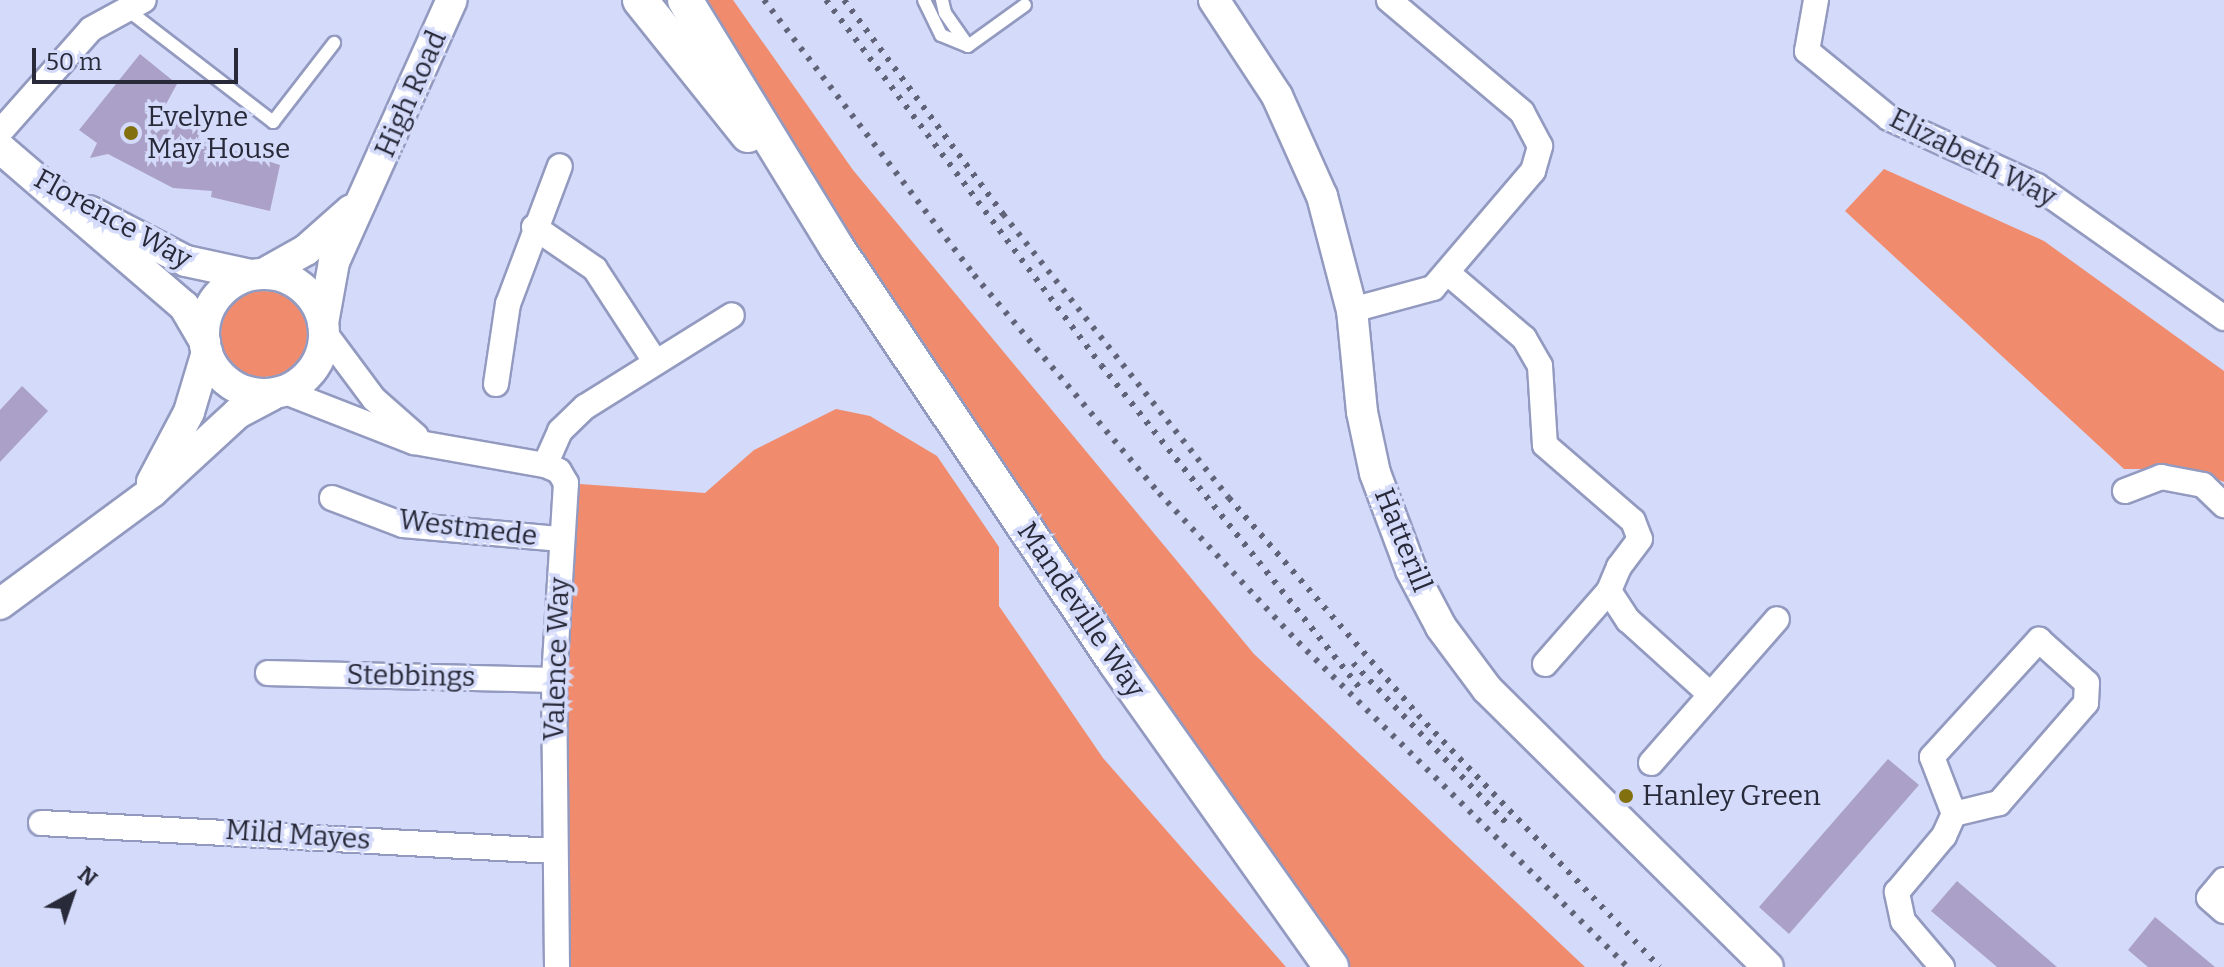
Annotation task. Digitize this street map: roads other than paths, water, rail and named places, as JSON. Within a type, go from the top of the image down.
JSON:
[{"type":"main road","name":"Mandeville Way","points":[[640,0],[837,248]]},
{"type":"main road","name":"Mandeville Way","points":[[685,0],[837,248],[1116,663],[1331,967]]},
{"type":"street","points":[[1352,310],[1408,299],[1449,274],[1533,171],[1540,146],[1522,112],[1389,0]]},
{"type":"street","name":"Elizabeth Way","points":[[1816,0],[1807,51],[1889,118],[2037,186],[2224,318]]},
{"type":"street","name":"Hatterill","points":[[1217,3],[1277,96],[1306,154],[1352,310],[1362,412],[1375,473],[1411,570],[1441,627],[1487,689],[1768,967]]},
{"type":"street","points":[[0,132],[91,29],[137,5]]},
{"type":"street","name":"High Road","points":[[324,328],[327,283],[447,13]]},
{"type":"street","name":"Florence Way","points":[[0,148],[184,306],[206,347]]},
{"type":"street","points":[[496,384],[508,304],[534,227],[560,166]]},
{"type":"street","name":"Florence Way","points":[[23,169],[165,252],[220,272],[257,275]]},
{"type":"street","name":"High Road","points":[[257,275],[318,241],[369,187]]},
{"type":"street","points":[[534,227],[595,269],[654,360]]},
{"type":"street","points":[[1449,274],[1524,338],[1540,366],[1546,397],[1540,429],[1545,445],[1633,521],[1640,539],[1619,567],[1609,591],[1545,664]]},
{"type":"street","points":[[129,510],[178,436],[206,347],[212,304],[231,285],[257,275],[300,286],[315,302],[324,328],[384,409],[413,435],[443,449]]},
{"type":"street","points":[[206,347],[229,383],[253,394],[277,393],[443,449],[545,465],[572,418],[654,360],[732,315]]},
{"type":"street","points":[[0,604],[129,510],[238,413],[309,374],[320,355],[324,328]]},
{"type":"street","name":"Valence Way","points":[[545,465],[559,471],[566,483],[554,680],[557,967]]},
{"type":"street","points":[[2125,491],[2161,477],[2203,485],[2224,505]]},
{"type":"street","name":"Westmede","points":[[332,498],[403,525],[561,539]]},
{"type":"street","points":[[1609,591],[1628,620],[1710,694]]},
{"type":"street","points":[[1651,763],[1777,619]]},
{"type":"street","points":[[1942,967],[1903,921],[1897,892],[1944,836],[1954,814],[1932,757],[2039,640],[2087,683],[2086,703],[1999,803],[1954,814]]},
{"type":"street","name":"Stebbings","points":[[268,673],[554,680]]},
{"type":"street","name":"Mild Mayes","points":[[41,823],[554,851]]},
{"type":"street","points":[[2224,880],[2209,898],[2224,911]]},
{"type":"lane","points":[[924,0],[941,35],[968,46]]},
{"type":"lane","points":[[942,0],[968,46]]},
{"type":"lane","points":[[137,5],[273,122],[334,43]]},
{"type":"lane","points":[[968,46],[1025,5]]},
{"type":"railway","points":[[764,0],[974,275],[1159,493],[1298,642],[1627,967]]},
{"type":"railway","points":[[826,0],[1101,365],[1363,692]]},
{"type":"railway","points":[[844,0],[1003,214],[1229,498],[1418,715],[1660,967]]},
{"type":"railway","points":[[1353,663],[1511,828]]},
{"type":"place","name":"Evelyne May House","points":[[131,133]]},
{"type":"place","name":"Hanley Green","points":[[1626,796]]}]
